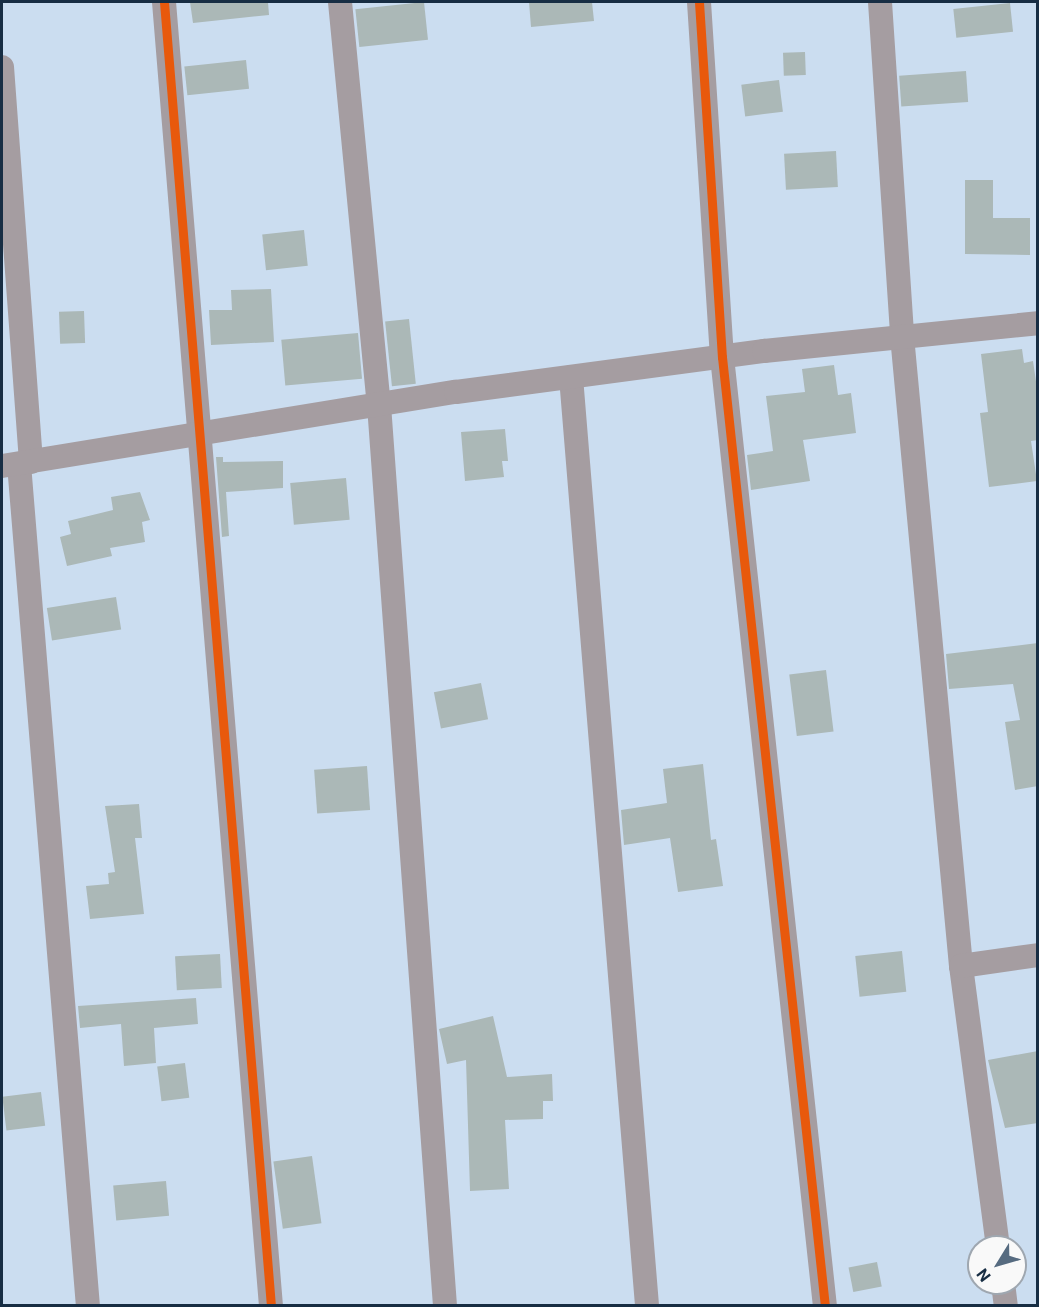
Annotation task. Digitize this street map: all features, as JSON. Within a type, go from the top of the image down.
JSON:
[{"type":"street","points":[[164,2],[197,434],[271,1305]]},
{"type":"street","points":[[340,2],[379,405],[445,1305]]},
{"type":"street","points":[[699,2],[722,357],[825,1305]]},
{"type":"street","points":[[880,2],[902,336],[961,966],[996,1235]]},
{"type":"street","points":[[2,67],[17,464],[88,1305]]},
{"type":"street","points":[[17,464],[379,405],[571,377],[902,336],[1038,323]]},
{"type":"street","points":[[571,377],[647,1305]]},
{"type":"street","points":[[961,966],[1038,955]]},
{"type":"building","points":[[190,2],[268,2],[269,15],[193,23]]},
{"type":"building","points":[[424,2],[428,40],[359,47],[355,9]]},
{"type":"building","points":[[529,2],[592,2],[594,21],[531,27]]},
{"type":"building","points":[[1010,3],[1013,32],[956,38],[953,9]]},
{"type":"building","points":[[805,52],[806,75],[784,76],[783,53]]},
{"type":"building","points":[[246,60],[249,89],[187,95],[184,66]]},
{"type":"building","points":[[966,71],[968,102],[901,107],[899,76]]},
{"type":"building","points":[[779,80],[783,112],[745,116],[741,85]]},
{"type":"building","points":[[836,151],[838,187],[786,190],[784,154]]},
{"type":"building","points":[[965,180],[993,180],[993,218],[1030,218],[1030,255],[965,254]]},
{"type":"building","points":[[304,230],[308,266],[266,270],[262,234]]},
{"type":"building","points":[[271,289],[274,342],[211,345],[209,310],[232,310],[231,290]]},
{"type":"building","points":[[84,311],[85,343],[60,344],[59,312]]},
{"type":"building","points":[[409,319],[416,384],[392,386],[385,322]]},
{"type":"building","points":[[358,333],[362,379],[285,386],[281,340]]},
{"type":"building","points":[[1022,349],[1024,363],[1033,361],[1038,395],[1038,440],[1031,441],[1037,481],[989,487],[980,413],[988,412],[981,354]]},
{"type":"building","points":[[834,365],[838,395],[851,393],[856,433],[803,440],[810,481],[751,490],[747,455],[773,451],[766,396],[805,392],[802,369]]},
{"type":"building","points":[[505,429],[508,461],[502,461],[504,477],[465,481],[461,432]]},
{"type":"building","points":[[216,457],[223,457],[223,462],[283,461],[283,488],[226,492],[229,536],[222,537]]},
{"type":"building","points":[[346,478],[350,520],[294,525],[290,483]]},
{"type":"building","points":[[140,492],[150,520],[142,522],[145,542],[110,548],[112,556],[67,566],[60,537],[71,534],[68,521],[113,510],[111,497]]},
{"type":"building","points":[[116,597],[121,630],[52,641],[47,608]]},
{"type":"building","points":[[1038,643],[1038,786],[1015,790],[1005,722],[1020,720],[1013,684],[949,689],[946,654]]},
{"type":"building","points":[[826,670],[834,732],[797,736],[789,675]]},
{"type":"building","points":[[481,683],[488,719],[441,728],[434,692]]},
{"type":"building","points":[[703,764],[711,840],[716,839],[723,886],[678,892],[670,838],[624,845],[621,810],[667,803],[663,769]]},
{"type":"building","points":[[367,766],[370,810],[317,814],[314,770]]},
{"type":"building","points":[[139,804],[142,838],[135,838],[144,914],[90,919],[86,886],[109,884],[108,873],[115,872],[105,806]]},
{"type":"building","points":[[902,951],[906,992],[860,997],[855,956]]},
{"type":"building","points":[[220,954],[222,988],[177,990],[175,956]]},
{"type":"building","points":[[196,998],[198,1024],[154,1028],[156,1063],[124,1066],[121,1024],[80,1028],[78,1006]]},
{"type":"building","points":[[493,1016],[507,1077],[552,1074],[553,1101],[543,1101],[543,1119],[505,1120],[509,1189],[470,1191],[466,1060],[447,1064],[439,1029]]},
{"type":"building","points":[[1038,1051],[1038,1123],[1005,1128],[988,1060]]},
{"type":"building","points":[[185,1063],[189,1098],[161,1101],[157,1066]]},
{"type":"building","points":[[41,1092],[45,1126],[6,1130],[2,1097]]},
{"type":"building","points":[[312,1156],[321,1223],[283,1229],[273,1161]]},
{"type":"building","points":[[166,1181],[169,1216],[116,1220],[113,1186]]},
{"type":"building","points":[[877,1262],[882,1287],[853,1292],[849,1268]]},
{"type":"cycle path","points":[[164,2],[271,1306]]},
{"type":"cycle path","points":[[699,2],[722,357],[825,1306]]}]
